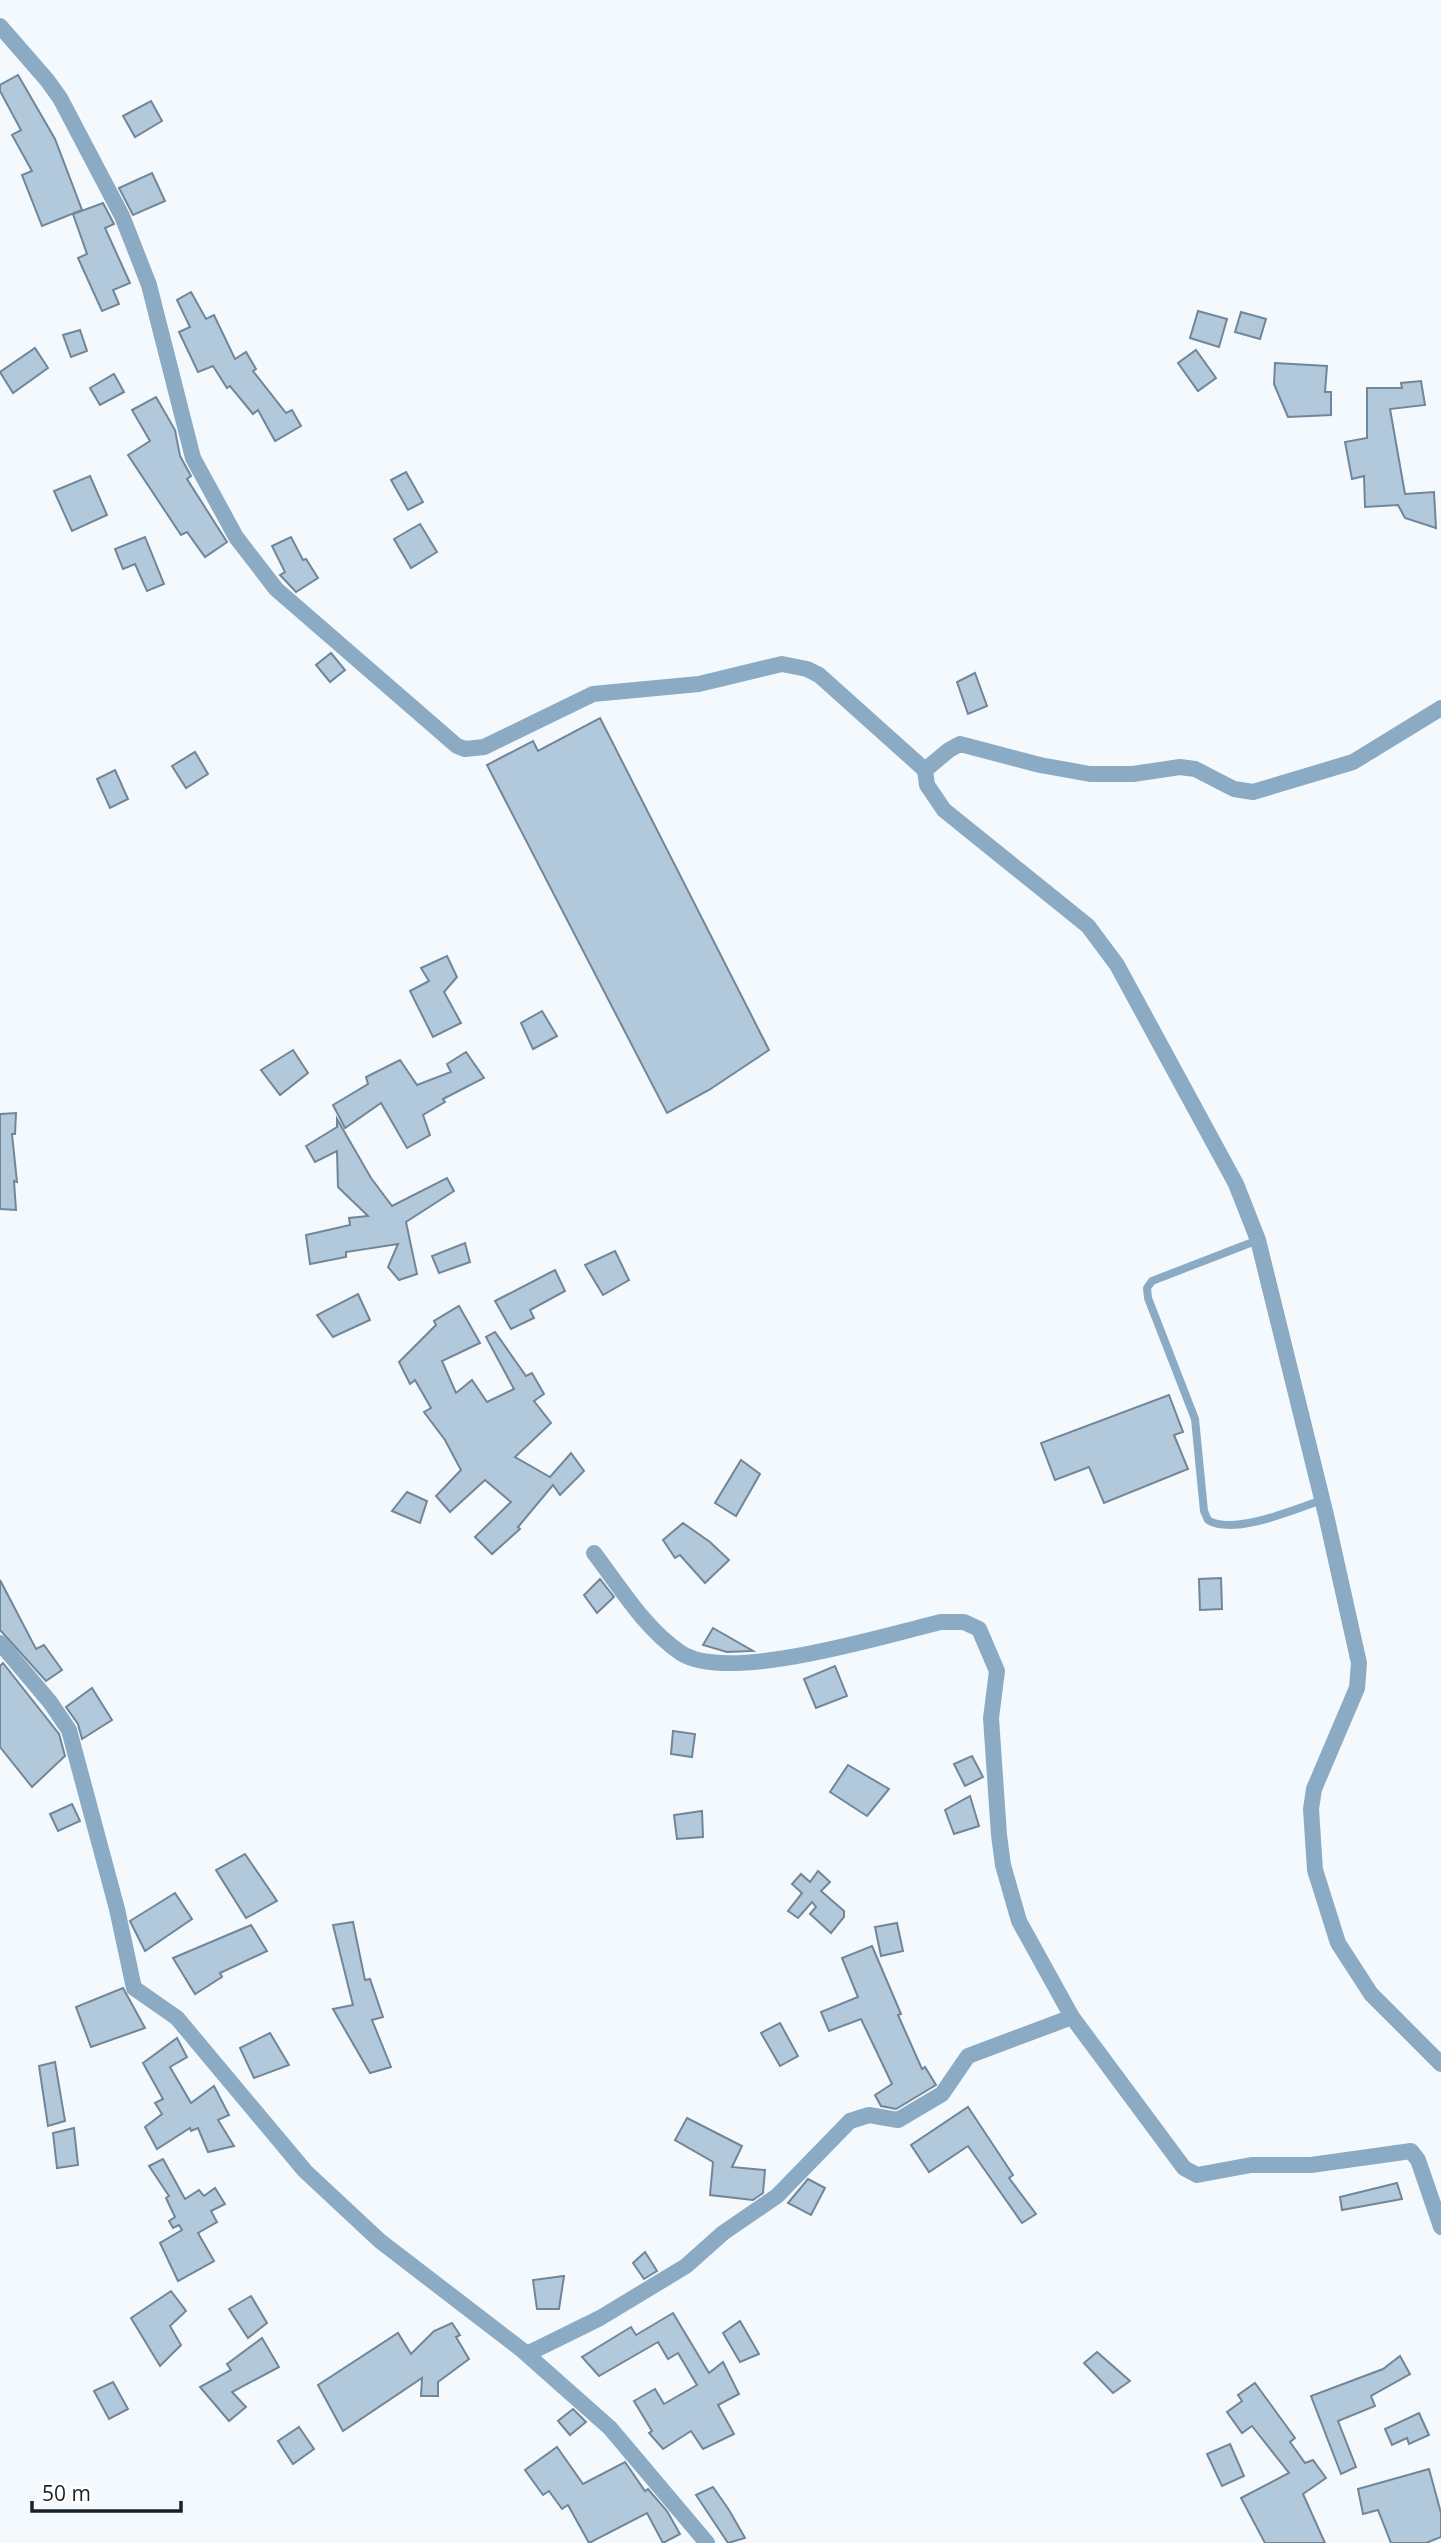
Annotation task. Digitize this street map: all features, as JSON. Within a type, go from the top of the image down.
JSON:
[{"type":"street","points":[[0,26],[47,79],[60,98],[122,216],[149,285],[193,458],[236,537],[275,589],[457,746],[466,750],[484,747],[593,694],[699,684],[782,663],[807,668],[819,675],[925,770],[927,785],[944,810],[1088,926],[1117,965],[1236,1184],[1258,1240],[1359,1663],[1352,1701],[1314,1788],[1311,1810],[1315,1870],[1338,1943],[1371,1994],[1441,2064]]},
{"type":"street","points":[[925,770],[960,744],[1040,765],[1090,774],[1133,774],[1180,767],[1195,769],[1234,789],[1253,792],[1353,762],[1441,708]]},
{"type":"street","points":[[594,1553],[648,1624],[684,1655],[700,1660],[744,1662],[803,1655],[941,1622],[964,1622],[979,1629],[997,1671],[991,1718],[1003,1865],[1010,1895],[1029,1942],[1072,2017],[1188,2172],[1197,2175],[1251,2165],[1311,2165],[1410,2151],[1418,2160],[1441,2227]]},
{"type":"street","points":[[0,1643],[50,1702],[69,1730],[117,1909],[134,1988],[177,2018],[305,2171],[370,2233],[436,2287],[527,2354],[610,2428],[707,2543]]},
{"type":"street","points":[[527,2354],[600,2318],[686,2266],[723,2233],[777,2196],[850,2121],[869,2115],[898,2120],[942,2094],[968,2056],[1072,2017]]},
{"type":"lane","points":[[1258,1240],[1152,1281],[1147,1288],[1148,1298],[1195,1419],[1204,1511],[1208,1520],[1223,1526],[1240,1524],[1322,1500]]},
{"type":"building","points":[[18,75],[55,139],[82,210],[42,226],[22,175],[32,171],[12,135],[21,130],[0,91],[0,85]]},
{"type":"building","points":[[151,101],[162,121],[135,137],[123,116]]},
{"type":"building","points":[[152,173],[165,201],[133,215],[119,188]]},
{"type":"building","points":[[103,203],[114,224],[105,228],[130,283],[113,290],[119,304],[102,311],[78,258],[87,254],[73,214]]},
{"type":"building","points":[[191,292],[206,319],[214,315],[235,359],[246,352],[256,369],[253,371],[286,413],[292,410],[301,426],[275,441],[258,410],[253,414],[230,386],[227,388],[213,366],[198,372],[179,332],[190,327],[177,300]]},
{"type":"building","points":[[1198,311],[1227,319],[1219,347],[1190,338]]},
{"type":"building","points":[[1241,312],[1266,319],[1260,339],[1235,332]]},
{"type":"building","points":[[80,330],[87,351],[71,357],[63,335]]},
{"type":"building","points":[[35,348],[48,368],[13,393],[0,372]]},
{"type":"building","points":[[1196,350],[1216,378],[1198,391],[1178,363]]},
{"type":"building","points":[[1275,363],[1327,366],[1325,392],[1331,392],[1331,415],[1288,417],[1274,384]]},
{"type":"building","points":[[114,374],[124,392],[100,405],[90,388]]},
{"type":"building","points":[[1421,381],[1425,405],[1390,409],[1405,494],[1434,492],[1436,528],[1405,518],[1398,505],[1365,507],[1364,476],[1352,479],[1345,442],[1367,438],[1367,388],[1402,388],[1401,383]]},
{"type":"building","points":[[156,397],[175,430],[180,456],[191,476],[187,479],[227,542],[205,557],[187,532],[181,535],[128,455],[150,441],[132,410]]},
{"type":"building","points":[[406,472],[423,502],[408,510],[391,480]]},
{"type":"building","points":[[90,476],[107,515],[72,531],[54,491]]},
{"type":"building","points":[[420,524],[437,552],[411,568],[394,539]]},
{"type":"building","points":[[145,537],[164,584],[147,591],[135,564],[123,569],[115,549]]},
{"type":"building","points":[[291,537],[303,560],[306,559],[318,578],[296,592],[280,575],[285,572],[272,546]]},
{"type":"building","points":[[331,653],[345,670],[330,682],[316,665]]},
{"type":"building","points":[[975,673],[987,706],[968,714],[957,682]]},
{"type":"building","points":[[600,718],[769,1050],[709,1090],[667,1113],[487,765],[533,741],[538,751]]},
{"type":"building","points":[[195,752],[208,774],[186,788],[172,766]]},
{"type":"building","points":[[115,770],[128,799],[110,808],[97,779]]},
{"type":"building","points":[[447,956],[457,977],[444,992],[461,1023],[433,1037],[410,991],[429,981],[421,968]]},
{"type":"building","points":[[542,1011],[557,1036],[533,1049],[521,1023]]},
{"type":"building","points":[[293,1050],[308,1073],[280,1095],[261,1070]]},
{"type":"building","points":[[466,1052],[484,1078],[443,1099],[445,1102],[423,1115],[430,1135],[407,1148],[381,1103],[345,1128],[333,1105],[368,1084],[366,1077],[400,1060],[417,1085],[451,1072],[447,1064]]},
{"type":"building","points":[[16,1113],[15,1134],[12,1134],[17,1182],[14,1181],[16,1210],[0,1209],[0,1114]]},
{"type":"building","points":[[337,1119],[371,1178],[392,1206],[447,1178],[454,1191],[406,1222],[417,1274],[399,1280],[388,1267],[398,1244],[346,1252],[346,1257],[310,1264],[306,1235],[350,1225],[349,1218],[368,1216],[338,1187],[337,1151],[315,1162],[306,1146],[337,1127]]},
{"type":"building","points":[[465,1243],[470,1262],[439,1273],[432,1256]]},
{"type":"building","points":[[615,1251],[629,1280],[603,1295],[585,1265]]},
{"type":"building","points":[[555,1270],[565,1291],[530,1310],[534,1318],[511,1329],[495,1301]]},
{"type":"building","points":[[358,1294],[370,1320],[333,1337],[317,1315]]},
{"type":"building","points":[[459,1306],[480,1343],[442,1361],[456,1393],[472,1380],[487,1402],[514,1389],[486,1337],[495,1332],[526,1376],[532,1373],[544,1394],[534,1401],[551,1423],[515,1457],[550,1477],[571,1453],[584,1471],[560,1495],[553,1485],[518,1527],[520,1529],[492,1554],[475,1537],[511,1502],[485,1480],[450,1512],[436,1496],[461,1470],[445,1440],[424,1412],[431,1408],[415,1380],[410,1384],[399,1362],[436,1325],[434,1321]]},
{"type":"building","points":[[1169,1395],[1183,1432],[1174,1435],[1188,1469],[1104,1503],[1089,1467],[1055,1480],[1041,1443]]},
{"type":"building","points":[[741,1460],[760,1474],[736,1516],[715,1503]]},
{"type":"building","points":[[407,1492],[427,1501],[420,1523],[392,1511]]},
{"type":"building","points":[[683,1523],[710,1542],[729,1560],[705,1583],[680,1555],[675,1558],[663,1540]]},
{"type":"building","points":[[1221,1578],[1222,1609],[1200,1610],[1199,1579]]},
{"type":"building","points":[[600,1579],[614,1597],[597,1613],[584,1595]]},
{"type":"building","points":[[0,1580],[36,1649],[44,1645],[62,1670],[46,1681],[0,1630]]},
{"type":"building","points":[[713,1628],[753,1651],[727,1652],[703,1645]]},
{"type":"building","points":[[3,1663],[59,1734],[65,1756],[32,1787],[0,1747],[0,1666]]},
{"type":"building","points":[[835,1666],[847,1696],[816,1708],[804,1679]]},
{"type":"building","points":[[92,1688],[112,1720],[82,1739],[78,1724],[66,1707]]},
{"type":"building","points":[[673,1731],[695,1734],[692,1757],[671,1754]]},
{"type":"building","points":[[972,1756],[983,1777],[965,1786],[954,1764]]},
{"type":"building","points":[[848,1765],[889,1789],[867,1816],[830,1792]]},
{"type":"building","points":[[970,1796],[979,1826],[954,1834],[945,1810]]},
{"type":"building","points":[[72,1804],[80,1821],[58,1831],[50,1814]]},
{"type":"building","points":[[702,1811],[703,1837],[677,1839],[674,1815]]},
{"type":"building","points":[[245,1854],[277,1901],[246,1918],[216,1870]]},
{"type":"building","points":[[818,1871],[830,1882],[821,1891],[844,1911],[844,1917],[831,1933],[810,1914],[816,1907],[812,1902],[798,1918],[788,1911],[802,1893],[792,1884],[801,1874],[810,1882]]},
{"type":"building","points":[[175,1893],[192,1919],[145,1951],[130,1921]]},
{"type":"building","points":[[353,1922],[365,1980],[370,1979],[383,2017],[372,2020],[391,2067],[370,2073],[333,2009],[353,2005],[333,1925]]},
{"type":"building","points":[[897,1923],[903,1951],[881,1956],[875,1927]]},
{"type":"building","points":[[251,1925],[267,1951],[220,1973],[222,1977],[195,1994],[173,1958]]},
{"type":"building","points":[[872,1946],[922,2069],[925,2067],[936,2085],[896,2109],[881,2106],[875,2095],[892,2084],[861,2019],[829,2031],[821,2012],[858,1997],[842,1958]]},
{"type":"building","points":[[123,1988],[145,2028],[91,2047],[76,2007]]},
{"type":"building","points":[[780,2023],[798,2056],[780,2066],[761,2033]]},
{"type":"building","points":[[270,2033],[289,2065],[254,2078],[240,2048]]},
{"type":"building","points":[[177,2038],[187,2057],[170,2067],[191,2103],[214,2086],[229,2115],[218,2120],[234,2146],[208,2152],[198,2128],[191,2131],[190,2128],[157,2149],[145,2127],[162,2114],[155,2103],[163,2099],[143,2063]]},
{"type":"building","points":[[55,2062],[65,2121],[48,2126],[39,2066]]},
{"type":"building","points":[[968,2107],[1013,2175],[1009,2178],[1036,2214],[1022,2223],[968,2146],[929,2172],[911,2145]]},
{"type":"building","points":[[687,2118],[742,2146],[732,2167],[765,2170],[763,2193],[753,2200],[710,2195],[713,2162],[675,2140]]},
{"type":"building","points":[[74,2128],[78,2165],[57,2168],[53,2133]]},
{"type":"building","points":[[163,2159],[185,2199],[199,2190],[204,2196],[215,2188],[225,2204],[211,2211],[217,2222],[198,2233],[214,2261],[178,2281],[160,2243],[182,2230],[179,2225],[173,2228],[169,2221],[175,2217],[166,2198],[169,2196],[149,2166]]},
{"type":"building","points":[[808,2179],[825,2188],[811,2215],[788,2203]]},
{"type":"building","points":[[1397,2183],[1402,2199],[1342,2210],[1340,2197]]},
{"type":"building","points":[[645,2252],[657,2271],[644,2279],[633,2263]]},
{"type":"building","points":[[564,2276],[559,2309],[537,2309],[533,2280]]},
{"type":"building","points":[[171,2291],[186,2311],[170,2326],[181,2345],[160,2366],[131,2318]]},
{"type":"building","points":[[251,2296],[267,2323],[248,2338],[229,2309]]},
{"type":"building","points":[[673,2313],[709,2373],[723,2362],[739,2394],[718,2405],[734,2434],[703,2449],[691,2431],[663,2449],[649,2433],[652,2431],[634,2401],[655,2389],[664,2404],[697,2385],[678,2353],[668,2359],[658,2342],[599,2376],[582,2357],[631,2327],[636,2335]]},
{"type":"building","points":[[740,2321],[759,2354],[740,2362],[723,2333]]},
{"type":"building","points":[[452,2323],[460,2335],[456,2337],[469,2359],[438,2382],[438,2396],[421,2396],[422,2378],[343,2431],[318,2385],[398,2333],[411,2354],[434,2331]]},
{"type":"building","points":[[262,2338],[279,2367],[232,2392],[246,2407],[229,2421],[200,2387],[231,2370],[227,2364]]},
{"type":"building","points":[[1097,2352],[1130,2381],[1113,2393],[1084,2363]]},
{"type":"building","points":[[1400,2356],[1410,2374],[1371,2396],[1375,2406],[1338,2421],[1356,2467],[1341,2474],[1311,2396],[1383,2369]]},
{"type":"building","points":[[113,2382],[128,2409],[109,2419],[94,2391]]},
{"type":"building","points":[[1255,2383],[1295,2438],[1290,2442],[1305,2463],[1313,2460],[1326,2478],[1303,2494],[1325,2543],[1265,2543],[1241,2498],[1289,2473],[1252,2426],[1242,2433],[1227,2412],[1242,2401],[1238,2395]]},
{"type":"building","points":[[573,2409],[586,2422],[570,2435],[558,2421]]},
{"type":"building","points":[[1419,2413],[1429,2435],[1409,2444],[1407,2438],[1392,2445],[1385,2429]]},
{"type":"building","points":[[299,2427],[314,2449],[293,2464],[278,2441]]},
{"type":"building","points":[[1230,2444],[1244,2476],[1222,2486],[1207,2454]]},
{"type":"building","points":[[557,2447],[583,2484],[625,2462],[645,2491],[648,2489],[667,2511],[680,2534],[663,2543],[647,2513],[589,2543],[568,2505],[562,2509],[549,2491],[543,2495],[525,2470]]},
{"type":"building","points":[[1429,2469],[1441,2513],[1441,2537],[1426,2543],[1391,2543],[1378,2510],[1363,2514],[1358,2489]]},
{"type":"building","points":[[713,2487],[745,2538],[728,2543],[696,2495]]}]
